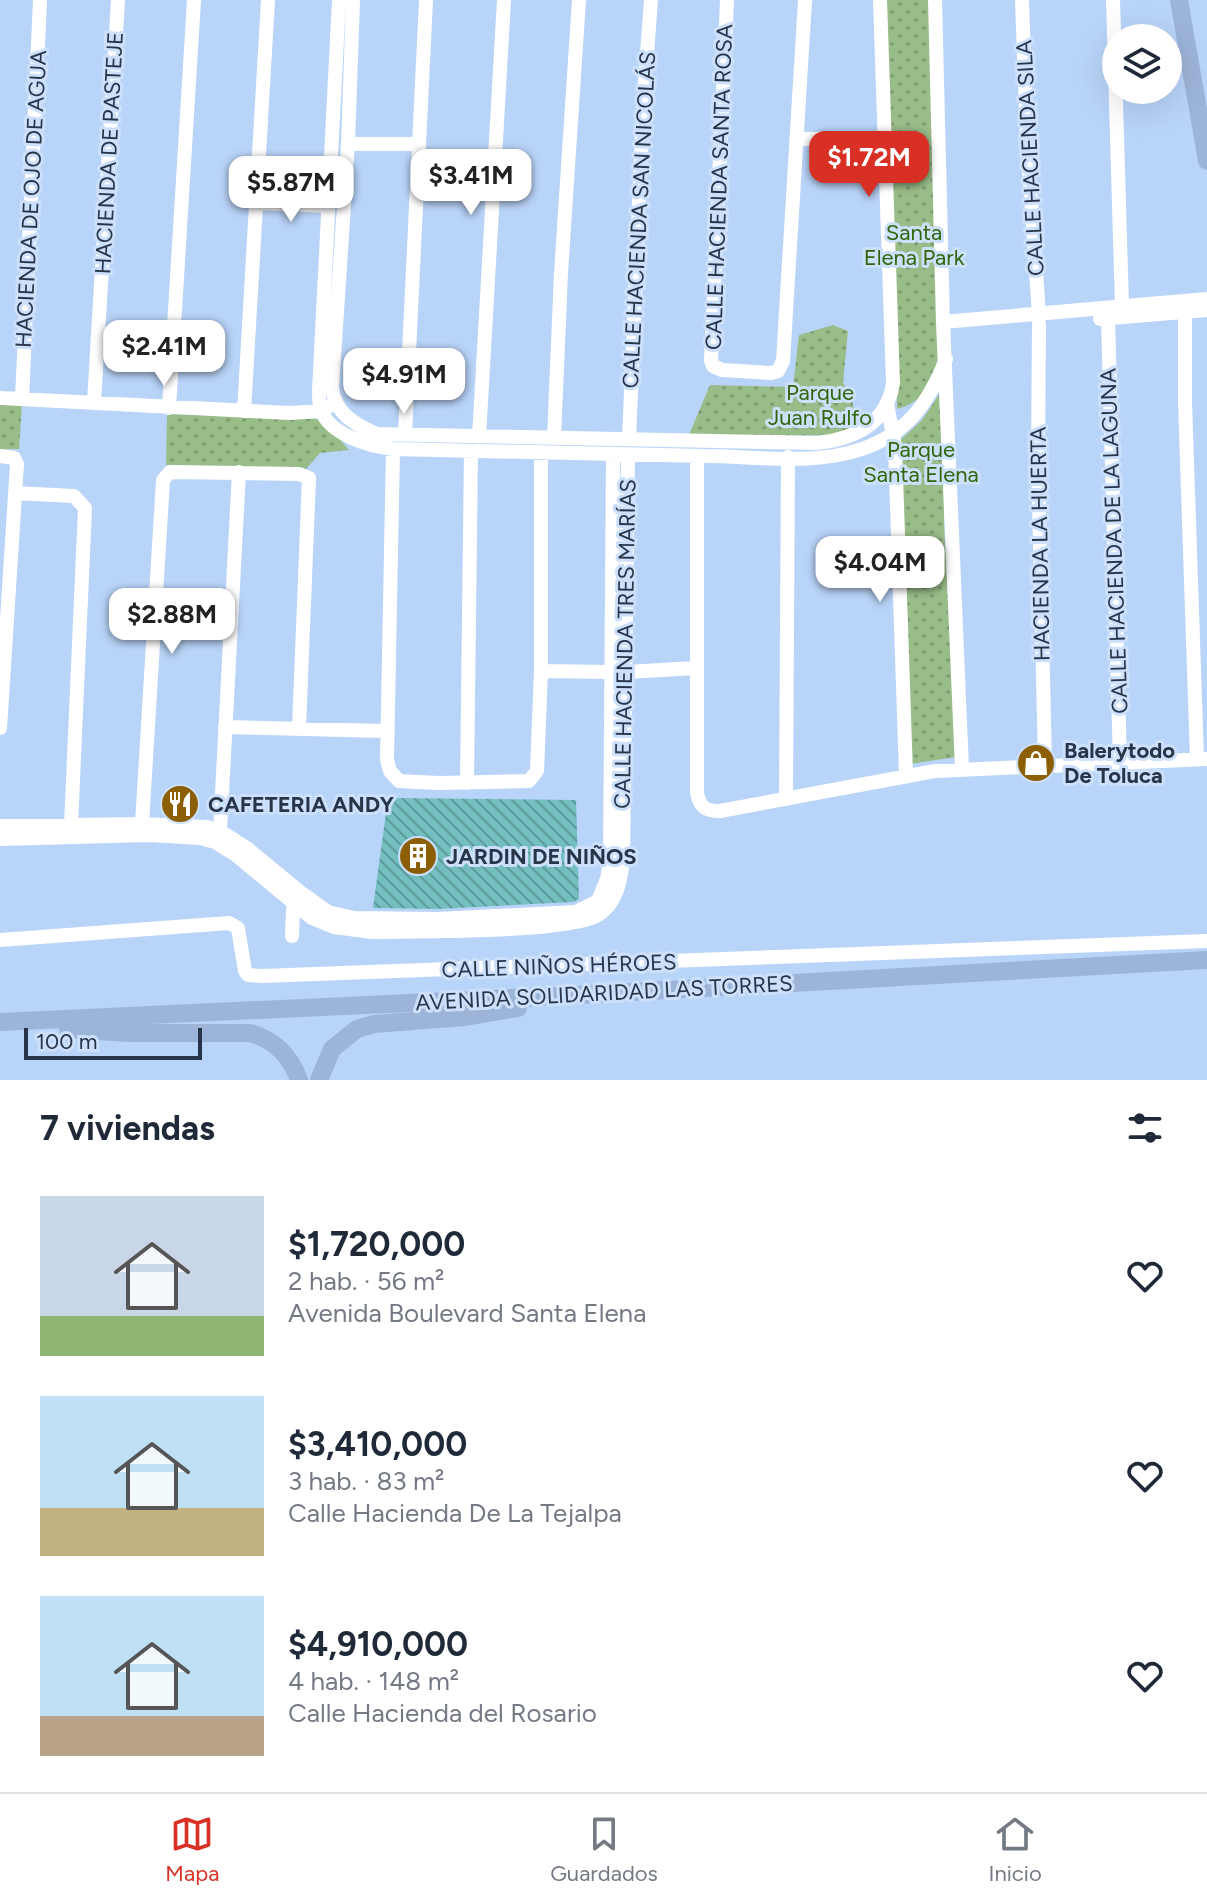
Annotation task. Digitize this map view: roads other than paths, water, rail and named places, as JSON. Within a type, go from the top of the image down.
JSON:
[{"type":"main road","points":[[1179,0],[1207,161]]},
{"type":"main road","name":"AVENIDA SOLIDARIDAD LAS TORRES","points":[[0,1024],[1207,960]]},
{"type":"main road","points":[[319,1080],[332,1049],[357,1029],[374,1024],[465,1017],[509,1010],[559,996]]},
{"type":"main road","points":[[0,1024],[129,1033],[250,1033],[263,1037],[280,1049],[293,1065],[299,1080]]},
{"type":"street","name":"HACIENDA DE OJO DE AGUA","points":[[22,399],[40,0]]},
{"type":"street","name":"HACIENDA DE PASTEJE","points":[[94,402],[118,0]]},
{"type":"street","points":[[169,408],[194,0]]},
{"type":"street","points":[[244,411],[268,0]]},
{"type":"street","points":[[339,0],[348,144],[319,391],[321,411],[337,428],[356,440],[393,449],[471,451],[554,438],[629,439],[734,448],[788,457],[834,456],[873,444],[909,421],[928,399],[946,359]]},
{"type":"street","points":[[353,0],[328,206],[332,266],[332,388],[335,404],[346,417],[377,434],[479,437],[541,453],[697,456],[734,448],[847,438],[862,431],[887,404],[893,383],[880,0]]},
{"type":"street","points":[[405,435],[426,0]]},
{"type":"street","points":[[479,437],[504,0]]},
{"type":"street","points":[[554,438],[561,273],[579,0]]},
{"type":"street","name":"CALLE HACIENDA SAN NICOLÁS","points":[[629,439],[643,108],[651,0]]},
{"type":"street","name":"CALLE HACIENDA SANTA ROSA","points":[[727,0],[711,361],[716,369],[771,373],[781,368],[791,258],[805,0]]},
{"type":"street","points":[[935,0],[950,518],[962,769]]},
{"type":"street","name":"CALLE HACIENDA SILA","points":[[1022,0],[1027,140],[1039,319]]},
{"type":"street","points":[[1113,0],[1122,307]]},
{"type":"street","points":[[797,139],[886,138]]},
{"type":"street","points":[[348,144],[418,144]]},
{"type":"street","points":[[256,203],[328,206]]},
{"type":"street","points":[[1074,317],[1122,307],[1207,299]]},
{"type":"street","points":[[944,326],[1207,310]]},
{"type":"street","points":[[697,456],[697,793],[700,804],[707,810],[720,811],[906,775],[962,769],[1202,759],[1185,402],[1185,312]]},
{"type":"street","name":"CALLE HACIENDA DE LA LAGUNA","points":[[1108,318],[1120,763]]},
{"type":"street","name":"HACIENDA LA HUERTA","points":[[1039,319],[1038,458],[1045,764]]},
{"type":"street","points":[[0,398],[290,413],[321,411],[335,404]]},
{"type":"street","points":[[887,404],[893,432],[906,775]]},
{"type":"street","points":[[393,449],[386,731],[390,771],[399,781],[467,783],[529,781],[537,771],[541,671],[541,453]]},
{"type":"street","points":[[467,783],[471,451]]},
{"type":"street","name":"CALLE HACIENDA TRES MARÍAS","points":[[0,826],[71,825],[215,842],[297,898],[328,912],[372,919],[568,914],[602,905],[610,862],[618,725],[620,455]]},
{"type":"street","points":[[0,728],[16,461],[2,456]]},
{"type":"street","points":[[786,799],[788,457]]},
{"type":"street","points":[[142,824],[163,480],[170,472],[299,474],[310,480],[299,728]]},
{"type":"street","points":[[220,831],[239,472]]},
{"type":"street","points":[[15,493],[74,496],[83,503],[86,514],[71,825]]},
{"type":"street","points":[[541,671],[619,672],[696,668]]},
{"type":"street","points":[[225,727],[386,731]]},
{"type":"street","name":"CALLE HACIENDA TRES MARÍAS","points":[[0,839],[142,824],[197,826],[220,831],[248,849],[297,898]]},
{"type":"street","points":[[292,936],[297,898]]},
{"type":"street","name":"CALLE NIÑOS HÉROES","points":[[0,940],[229,923],[238,928],[245,971],[248,975],[262,976],[1207,941]]},
{"type":"place","name":"Balerytodo De Toluca","points":[[1036,763]]},
{"type":"place","name":"CAFETERIA ANDY","points":[[180,804]]},
{"type":"place","name":"JARDIN DE NIÑOS","points":[[418,856]]},
{"type":"park label","name":"Santa Elena Park","points":[[914,244]]},
{"type":"park label","name":"Parque Juan Rulfo","points":[[820,404]]},
{"type":"park label","name":"Parque Santa Elena","points":[[921,462]]}]
